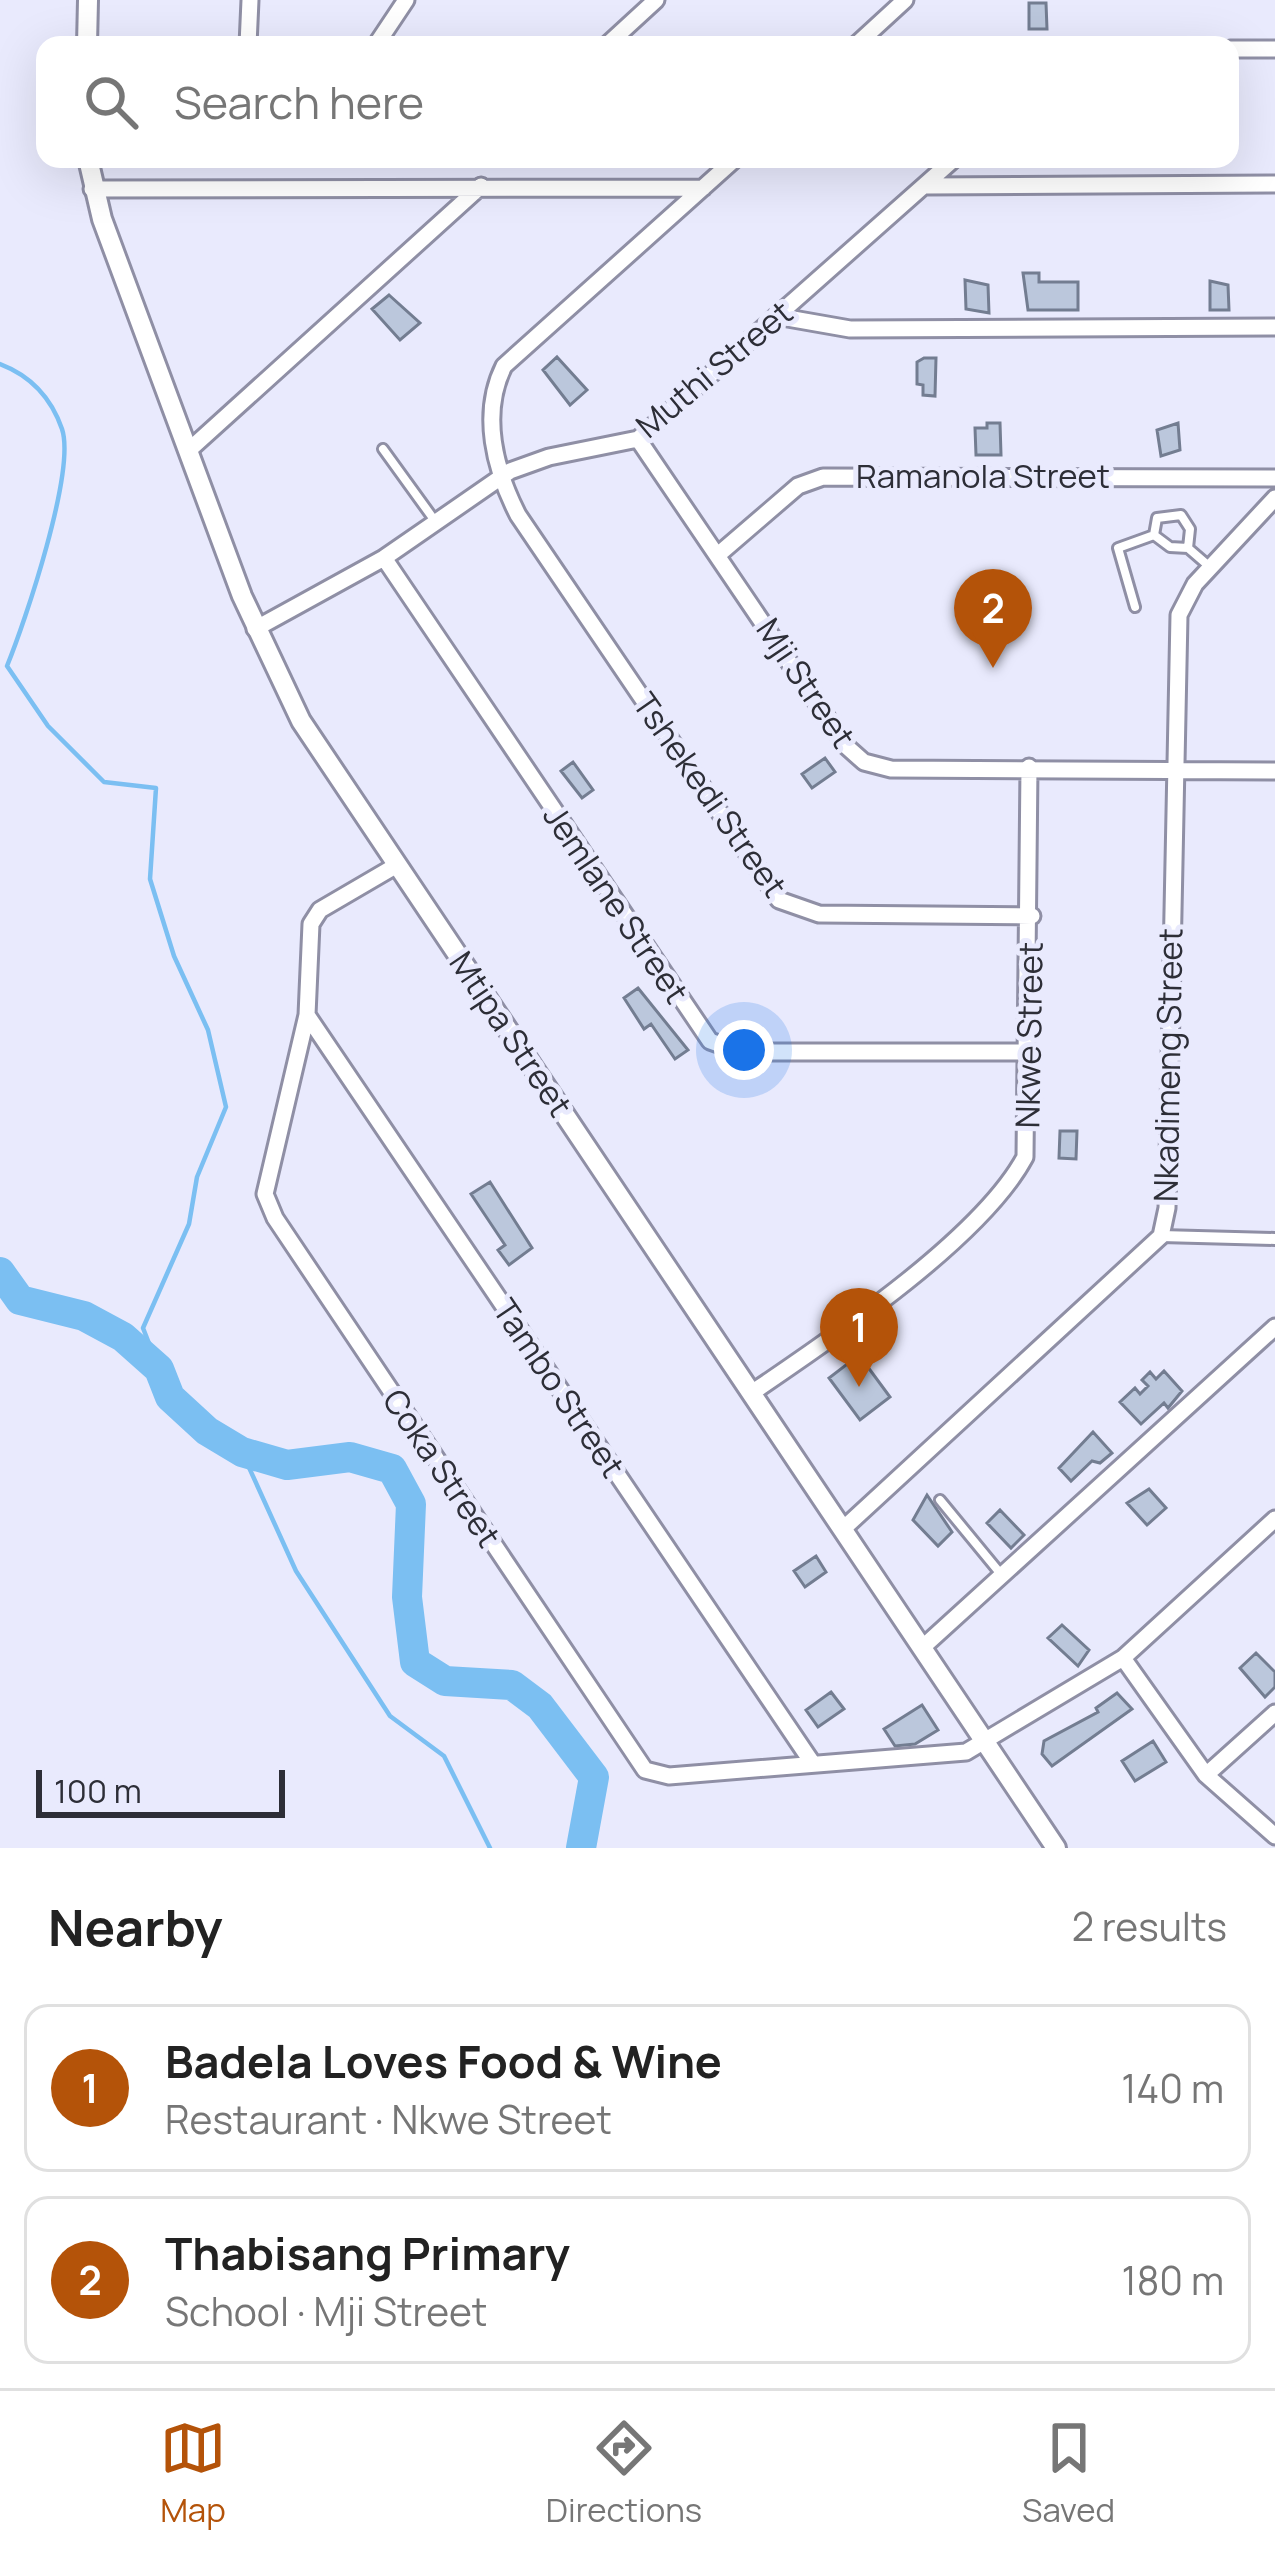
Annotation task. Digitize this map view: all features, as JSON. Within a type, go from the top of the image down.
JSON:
[{"type":"street","points":[[87,36],[88,0]]},
{"type":"street","points":[[248,36],[250,0]]},
{"type":"street","points":[[382,36],[406,0]]},
{"type":"street","points":[[617,36],[656,0]]},
{"type":"street","points":[[866,36],[905,0]]},
{"type":"street","points":[[1239,49],[1275,49]]},
{"type":"street","name":"Mtipa Street","points":[[89,168],[92,189],[255,629],[301,721],[1056,1848]]},
{"type":"street","points":[[499,478],[495,392],[504,366],[724,168]]},
{"type":"street","name":"Muthi Street","points":[[255,629],[384,558],[499,478],[530,463],[638,439],[944,168]]},
{"type":"street","points":[[925,186],[1275,184]]},
{"type":"street","points":[[188,452],[481,186]]},
{"type":"street","points":[[92,189],[703,188]]},
{"type":"street","points":[[776,316],[850,329],[1275,327]]},
{"type":"street","name":"Mji Street","points":[[638,439],[846,746],[864,762],[891,769],[1275,771]]},
{"type":"street","name":"Ramanola Street","points":[[719,554],[798,486],[824,477],[1275,478]]},
{"type":"street","name":"Tshekedi Street","points":[[499,478],[518,515],[779,900],[819,914],[1032,916]]},
{"type":"street","name":"Nkadimeng Street","points":[[843,1529],[1162,1236],[1167,1208],[1179,615],[1187,594],[1275,498]]},
{"type":"street","name":"Jemlane Street","points":[[384,558],[710,1041],[741,1052],[1030,1052]]},
{"type":"street","name":"Nkwe Street","points":[[753,1392],[860,1317],[998,1198],[1025,1157],[1032,916],[1029,767]]},
{"type":"street","name":"Coka Street","points":[[397,865],[314,916],[307,1015],[266,1180],[268,1205],[624,1740],[645,1770],[660,1776],[811,1761],[945,1755],[986,1744]]},
{"type":"street","name":"Tambo Street","points":[[307,1015],[811,1761]]},
{"type":"street","points":[[1162,1236],[1275,1239]]},
{"type":"street","points":[[923,1647],[1275,1327]]},
{"type":"street","points":[[986,1744],[1123,1658],[1275,1519]]},
{"type":"street","points":[[1123,1658],[1206,1775],[1244,1814],[1275,1836]]},
{"type":"street","points":[[1206,1775],[1275,1713]]},
{"type":"lane","points":[[382,449],[436,522]]},
{"type":"lane","points":[[1154,535],[1157,518],[1181,515],[1190,529],[1188,548]]},
{"type":"lane","points":[[1154,535],[1170,547],[1188,548],[1210,567]]},
{"type":"lane","points":[[1135,607],[1118,548],[1154,535]]},
{"type":"lane","points":[[940,1500],[1002,1576]]},
{"type":"building","points":[[1029,3],[1046,3],[1047,29],[1029,29]]},
{"type":"building","points":[[1023,273],[1039,273],[1039,282],[1078,282],[1078,310],[1028,310]]},
{"type":"building","points":[[965,280],[988,285],[989,313],[966,309]]},
{"type":"building","points":[[1210,281],[1228,285],[1229,310],[1210,310]]},
{"type":"building","points":[[389,295],[420,323],[400,340],[372,309]]},
{"type":"building","points":[[557,357],[587,390],[570,405],[543,370]]},
{"type":"building","points":[[936,358],[935,396],[923,395],[923,385],[917,384],[917,362]]},
{"type":"building","points":[[987,423],[1000,423],[1001,455],[976,455],[975,428],[987,428]]},
{"type":"building","points":[[1178,423],[1180,450],[1161,456],[1157,430]]},
{"type":"building","points":[[825,758],[835,772],[812,788],[802,774]]},
{"type":"building","points":[[573,762],[593,790],[582,798],[561,771]]},
{"type":"building","points":[[638,988],[688,1050],[675,1059],[651,1024],[644,1029],[624,998]]},
{"type":"building","points":[[1060,1131],[1077,1131],[1076,1159],[1059,1158]]},
{"type":"building","points":[[490,1182],[532,1248],[509,1265],[498,1250],[505,1245],[471,1194]]},
{"type":"building","points":[[859,1355],[890,1397],[860,1420],[829,1378]]},
{"type":"building","points":[[1164,1371],[1182,1391],[1168,1408],[1164,1403],[1141,1424],[1120,1402],[1135,1388],[1140,1394],[1148,1386],[1142,1380],[1150,1372],[1156,1379]]},
{"type":"building","points":[[1093,1432],[1112,1453],[1100,1463],[1092,1461],[1071,1481],[1059,1468]]},
{"type":"building","points":[[1149,1489],[1166,1508],[1147,1525],[1127,1503]]},
{"type":"building","points":[[927,1495],[952,1532],[938,1546],[913,1520]]},
{"type":"building","points":[[1000,1510],[1024,1535],[1011,1548],[987,1523]]},
{"type":"building","points":[[816,1556],[826,1572],[805,1587],[794,1571]]},
{"type":"building","points":[[1062,1625],[1089,1650],[1078,1666],[1048,1638]]},
{"type":"building","points":[[1256,1653],[1275,1672],[1275,1687],[1265,1697],[1240,1668]]},
{"type":"building","points":[[831,1692],[844,1709],[818,1727],[806,1710]]},
{"type":"building","points":[[1117,1693],[1132,1709],[1052,1766],[1042,1754],[1044,1741],[1098,1712],[1096,1708]]},
{"type":"building","points":[[922,1705],[938,1730],[915,1744],[895,1746],[884,1729]]},
{"type":"building","points":[[1153,1741],[1166,1762],[1135,1781],[1122,1761]]},
{"type":"waterway","points":[[0,364],[20,374],[45,397],[62,429],[64,449],[46,547],[7,666],[48,726],[104,782],[156,788],[150,879],[174,956],[208,1030],[226,1107],[197,1177],[189,1224],[143,1328],[159,1369]]},
{"type":"waterway","points":[[0,1272],[20,1300],[84,1316],[123,1337],[159,1369],[170,1397],[207,1431],[242,1452],[287,1465],[350,1457],[392,1469],[411,1504],[407,1597],[415,1662],[445,1681],[512,1685],[540,1706],[594,1777],[581,1848]]},
{"type":"waterway","points":[[242,1452],[296,1571],[390,1716],[444,1756],[490,1848]]},
{"type":"place","name":"Thabisang Primary","points":[[993,668]]},
{"type":"place","name":"Badela Loves Food & Wine","points":[[859,1387]]}]
